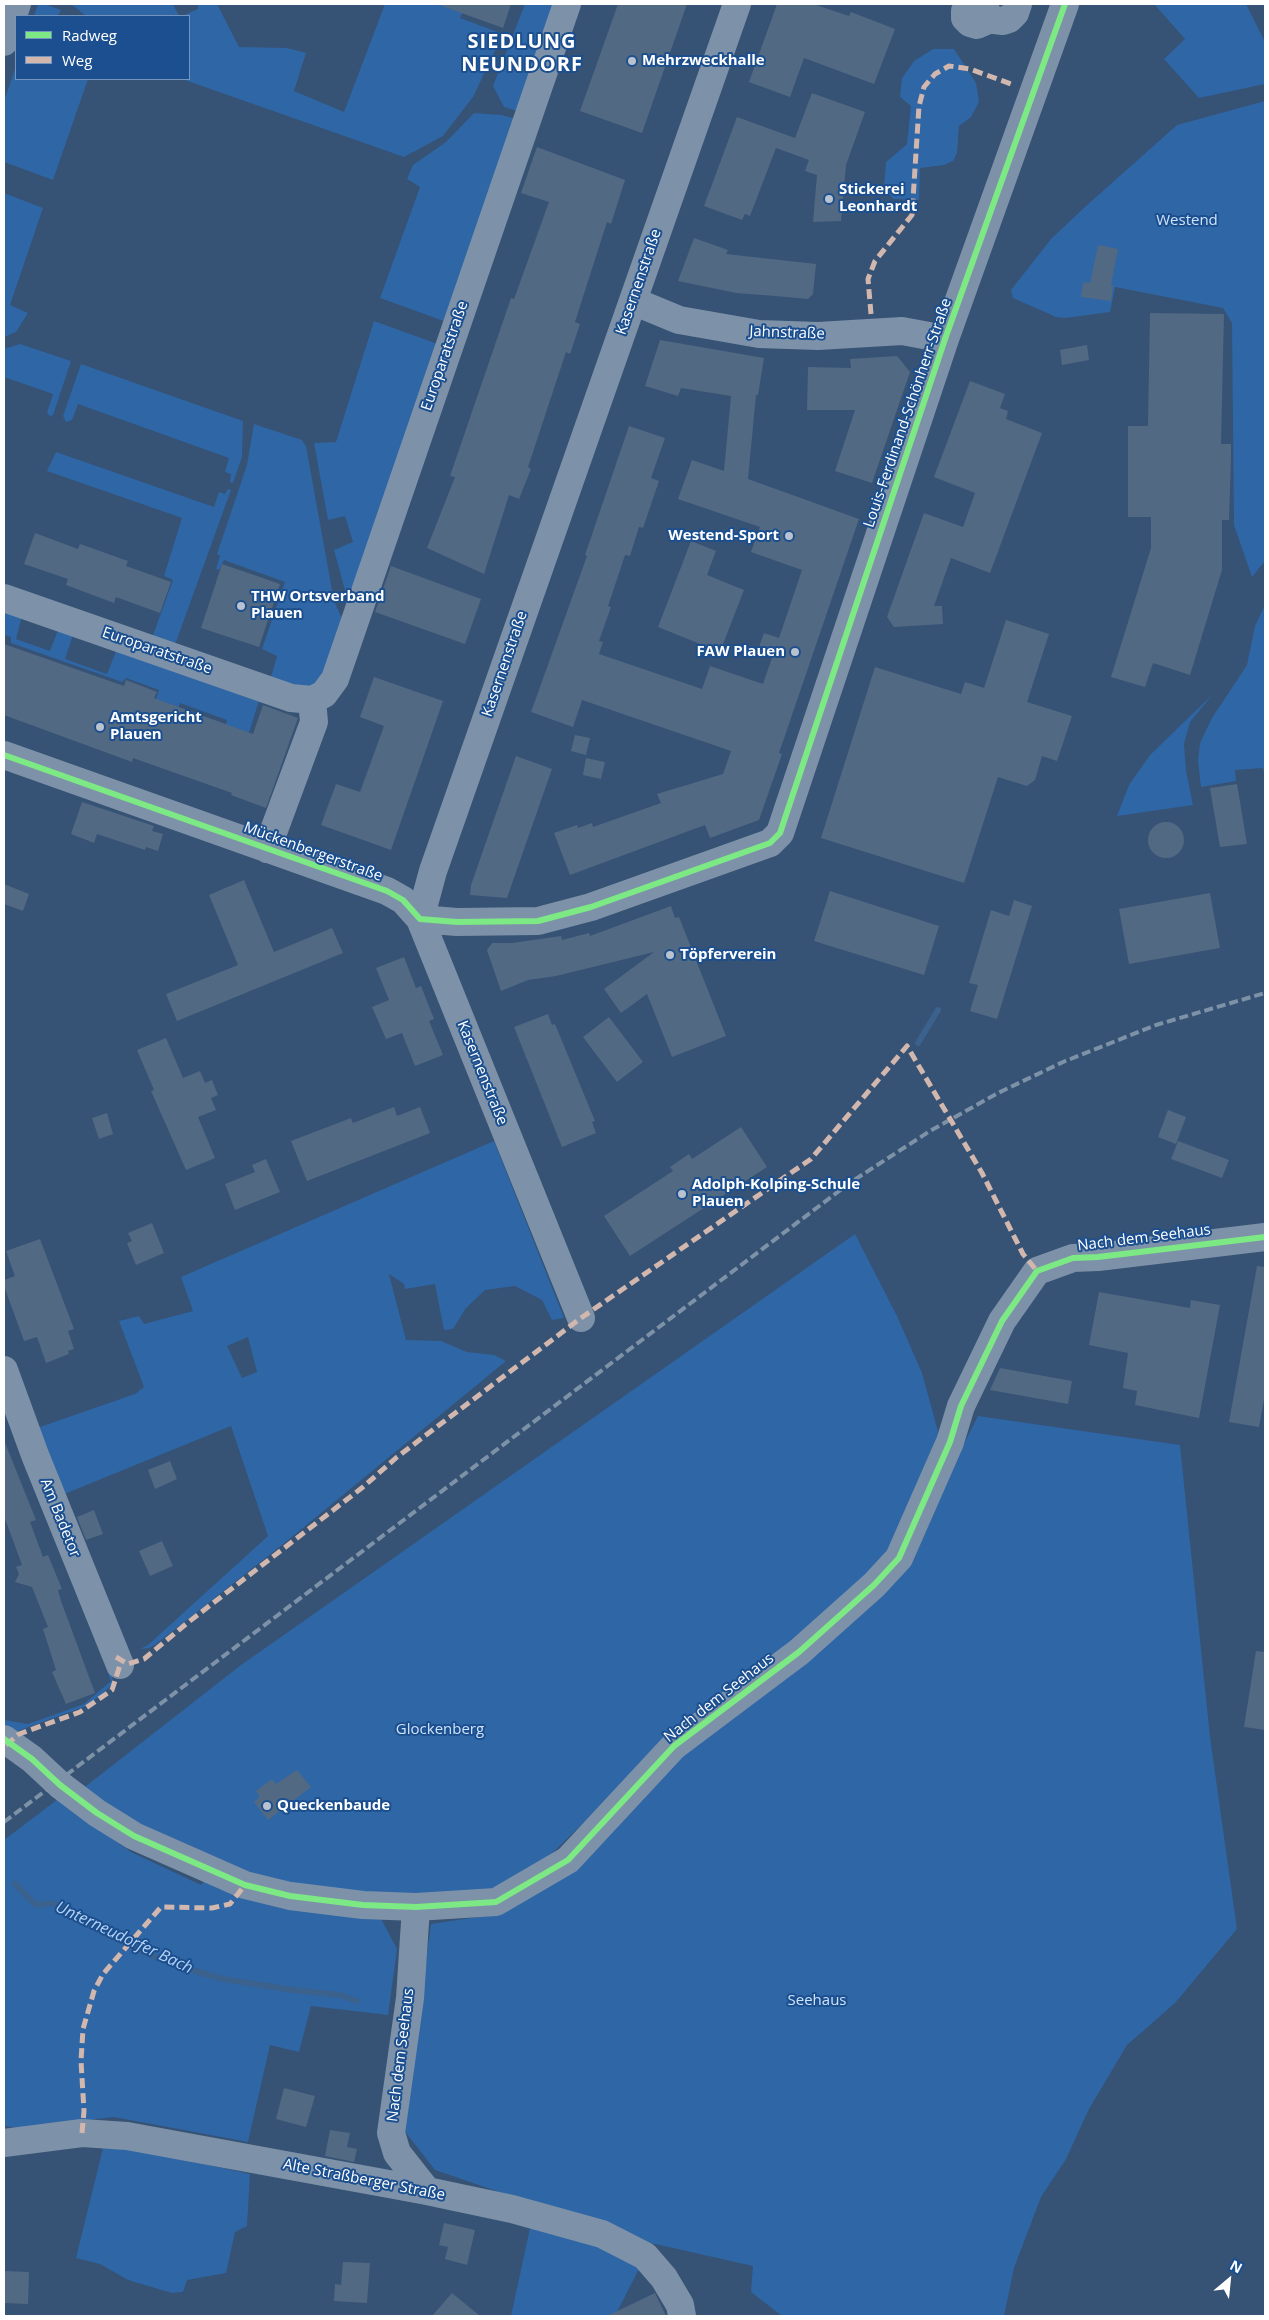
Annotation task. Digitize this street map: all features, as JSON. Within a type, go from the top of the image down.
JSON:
[{"type":"street","points":[[4,42],[18,4]]},
{"type":"street","name":"Europaratstraße","points":[[4,598],[291,698],[312,700],[324,694],[335,679],[567,4]]},
{"type":"street","name":"Kasernenstraße","points":[[581,1318],[420,918],[432,871],[737,4]]},
{"type":"street","points":[[972,7],[1002,21],[1009,18],[1015,12],[1018,4]]},
{"type":"street","name":"Louis-Ferdinand-Schönherr-Straße","points":[[420,918],[457,922],[538,921],[591,907],[770,843],[780,832],[945,339],[1065,4]]},
{"type":"street","name":"Jahnstraße","points":[[633,301],[679,320],[759,334],[818,336],[902,332],[945,339]]},
{"type":"street","points":[[267,849],[314,722],[312,700]]},
{"type":"street","name":"Mückenbergerstraße","points":[[4,755],[387,891],[403,900],[420,918]]},
{"type":"street","name":"Nach dem Seehaus","points":[[4,1739],[32,1759],[60,1785],[97,1813],[134,1836],[237,1881],[290,1896],[362,1905],[416,1907],[496,1902],[568,1860],[674,1746],[799,1652],[874,1584],[899,1558],[950,1442],[962,1406],[1002,1321],[1037,1271],[1073,1258],[1098,1257],[1265,1237]]},
{"type":"street","name":"Am Badetor","points":[[4,1370],[39,1465],[120,1665]]},
{"type":"street","name":"Nach dem Seehaus","points":[[416,1907],[410,1998],[392,2133],[397,2153],[427,2191]]},
{"type":"street","name":"Alte Straßberger Straße","points":[[4,2143],[82,2133],[127,2136],[427,2191],[521,2212],[602,2234],[624,2243],[645,2256],[664,2278],[680,2305],[682,2316]]},
{"type":"green space","points":[[38,4],[45,4],[61,10],[58,15],[34,15]]},
{"type":"green space","points":[[71,4],[173,4],[178,15],[85,15]]},
{"type":"green space","points":[[198,4],[217,4],[239,47],[287,48],[306,53],[294,91],[344,112],[385,4],[442,4],[463,11],[460,18],[503,34],[473,97],[443,136],[404,157],[185,80],[190,80],[190,15],[184,15],[198,9]]},
{"type":"green space","points":[[525,4],[562,4],[524,113],[504,107],[493,86]]},
{"type":"green space","points":[[1154,4],[1246,4],[1265,42],[1265,84],[1199,98],[1164,59],[1185,39]]},
{"type":"green space","points":[[933,49],[954,49],[976,83],[979,102],[971,117],[959,126],[957,153],[953,161],[944,165],[920,168],[919,200],[893,199],[884,187],[886,162],[907,144],[911,106],[900,97],[902,78],[914,61]]},
{"type":"green space","points":[[15,69],[15,80],[88,80],[53,180],[4,162],[4,101]]},
{"type":"green space","name":"Westend","points":[[1265,101],[1265,561],[1252,577],[1234,525],[1232,323],[1223,308],[1115,287],[1110,312],[1066,318],[1056,317],[1013,298],[1011,290],[1051,239],[1177,125]]},
{"type":"green space","points":[[474,113],[502,115],[523,121],[452,324],[380,298],[420,187],[407,179],[413,165],[446,142]]},
{"type":"green space","points":[[4,193],[43,208],[10,305],[28,313],[16,332],[4,337]]},
{"type":"green space","points":[[374,321],[443,346],[351,612],[334,550],[353,542],[345,516],[328,520],[314,443],[336,442]]},
{"type":"green space","points":[[20,344],[71,361],[53,415],[50,416],[47,413],[53,394],[4,377],[4,349]]},
{"type":"green space","points":[[81,364],[243,421],[242,457],[233,483],[230,482],[231,474],[225,472],[229,458],[78,404],[72,420],[66,422],[63,416]]},
{"type":"green space","points":[[254,424],[302,440],[306,446],[334,601],[345,625],[321,686],[306,687],[276,680],[271,677],[277,656],[262,649],[285,582],[224,560],[219,570],[216,569],[220,556],[217,554],[247,465]]},
{"type":"green space","points":[[56,452],[214,507],[219,492],[225,494],[228,489],[231,490],[176,642],[172,644],[152,638],[173,580],[164,576],[182,518],[47,471]]},
{"type":"green space","points":[[1265,605],[1265,778],[1263,768],[1235,770],[1236,781],[1201,787],[1198,761],[1200,743],[1212,718],[1247,665],[1255,626]]},
{"type":"green space","points":[[7,609],[22,616],[16,639],[50,651],[58,630],[73,635],[65,659],[107,674],[117,649],[259,701],[243,751],[221,742],[227,720],[180,703],[172,725],[150,717],[159,690],[126,678],[122,682],[11,643],[11,637],[4,635],[4,617]]},
{"type":"green space","points":[[1213,694],[1190,722],[1184,744],[1186,771],[1193,805],[1117,816],[1129,785],[1150,755]]},
{"type":"green space","points":[[494,1141],[564,1318],[552,1320],[542,1300],[515,1286],[485,1290],[466,1308],[453,1329],[444,1330],[435,1284],[405,1289],[404,1284],[389,1274],[406,1340],[441,1341],[467,1352],[494,1355],[506,1361],[287,1541],[155,1645],[140,1649],[148,1645],[268,1536],[231,1426],[62,1495],[37,1428],[135,1394],[144,1387],[119,1321],[139,1316],[144,1324],[193,1311],[181,1277]],"holes":[[[248,1337],[257,1372],[242,1378],[227,1346]]]},
{"type":"green space","name":"Glockenberg","points":[[855,1234],[897,1316],[922,1373],[942,1446],[893,1554],[801,1642],[652,1756],[537,1868],[491,1897],[284,1892],[109,1814],[81,1790],[241,1665]]},
{"type":"green space","name":"Seehaus","points":[[978,1416],[1180,1445],[1210,1737],[1237,1929],[1175,2003],[1127,2045],[1089,2109],[1066,2159],[1041,2197],[1014,2268],[1004,2316],[782,2316],[751,2292],[753,2266],[642,2241],[435,2170],[403,2129],[431,1924],[497,1914],[678,1757],[895,1578]]},
{"type":"green space","points":[[107,1671],[111,1673],[113,1681],[111,1686],[84,1707],[4,1736],[4,1720],[28,1724],[84,1704],[111,1681]]},
{"type":"green space","points":[[62,1796],[76,1813],[131,1852],[201,1885],[206,1879],[378,1913],[397,1949],[388,2015],[311,2006],[299,2052],[270,2045],[248,2142],[114,2117],[19,2128],[4,2126],[4,1840]]},
{"type":"green space","points":[[103,2148],[139,2150],[250,2174],[247,2226],[235,2232],[226,2273],[187,2280],[183,2292],[172,2293],[128,2280],[100,2264],[76,2258]]},
{"type":"green space","points":[[530,2228],[581,2236],[642,2263],[615,2316],[511,2316]]},
{"type":"building","points":[[443,4],[511,4],[503,28],[442,6]]},
{"type":"building","name":"Mehrzweckhalle","points":[[618,4],[687,4],[642,133],[580,111]]},
{"type":"building","points":[[777,4],[813,4],[849,16],[851,12],[895,29],[874,84],[804,58],[790,97],[749,82]]},
{"type":"building","points":[[812,93],[865,112],[846,165],[841,221],[813,222],[817,175],[805,171],[809,160],[776,148],[750,216],[745,214],[742,220],[704,206],[737,117],[795,138]]},
{"type":"building","points":[[537,147],[625,180],[611,224],[607,222],[575,322],[580,324],[570,354],[566,352],[528,467],[531,469],[519,499],[509,495],[484,574],[427,548],[455,477],[450,476],[511,298],[514,299],[549,202],[521,193]]},
{"type":"building","points":[[694,238],[728,250],[726,254],[816,264],[813,294],[808,299],[736,293],[678,281]]},
{"type":"building","points":[[1098,245],[1118,249],[1111,285],[1113,285],[1111,301],[1081,297],[1083,282],[1090,283]]},
{"type":"building","points":[[1150,313],[1224,314],[1221,444],[1231,444],[1231,458],[1229,520],[1222,520],[1222,570],[1190,675],[1153,663],[1145,687],[1111,677],[1151,548],[1151,517],[1128,517],[1128,426],[1148,426]]},
{"type":"building","points":[[660,340],[764,358],[758,395],[756,395],[748,479],[859,519],[779,753],[782,754],[759,820],[710,838],[705,825],[570,875],[554,833],[577,825],[578,828],[592,823],[593,827],[661,803],[657,794],[723,774],[731,751],[582,700],[573,727],[531,712],[587,556],[585,555],[629,426],[665,438],[651,478],[659,481],[643,528],[639,527],[630,556],[625,555],[608,606],[611,607],[599,641],[603,642],[599,654],[702,689],[710,666],[763,684],[774,652],[759,647],[764,633],[779,638],[802,570],[751,552],[760,527],[678,499],[692,460],[724,471],[731,396],[681,388],[678,396],[645,386]]},
{"type":"building","points":[[1087,345],[1089,360],[1062,365],[1060,350]]},
{"type":"building","points":[[897,356],[910,372],[872,483],[835,471],[855,410],[807,410],[808,367],[851,368],[850,359]]},
{"type":"building","points":[[970,381],[1005,394],[1000,408],[1008,411],[1006,419],[1042,433],[990,573],[951,558],[934,606],[942,606],[943,624],[894,627],[887,617],[924,513],[963,527],[975,493],[934,477]]},
{"type":"building","points":[[35,533],[78,549],[80,544],[128,561],[126,566],[171,582],[160,613],[116,597],[114,603],[66,585],[68,579],[24,564]]},
{"type":"building","points":[[691,541],[716,551],[707,575],[744,590],[720,652],[658,627]]},
{"type":"building","name":"THW Ortsverband Plauen","points":[[222,564],[280,584],[259,647],[201,628]]},
{"type":"building","points":[[391,566],[481,599],[465,644],[375,612]]},
{"type":"building","points":[[1006,620],[1049,634],[1027,702],[1072,716],[1057,761],[1042,756],[1035,780],[1027,786],[998,777],[964,883],[821,838],[875,667],[961,694],[965,682],[984,688]]},
{"type":"building","name":"Amtsgericht Plauen","points":[[4,644],[124,686],[126,680],[157,692],[154,698],[253,734],[263,705],[298,718],[266,808],[231,795],[232,793],[133,758],[132,762],[4,715]]},
{"type":"building","points":[[374,677],[443,701],[391,850],[321,825],[336,784],[360,792],[384,726],[360,717]]},
{"type":"building","points":[[575,735],[590,738],[586,755],[571,751]]},
{"type":"building","points":[[516,756],[552,769],[507,898],[470,895],[471,885]]},
{"type":"building","points":[[586,758],[605,762],[601,779],[583,775]]},
{"type":"building","points":[[1237,784],[1247,844],[1220,847],[1210,788]]},
{"type":"building","points":[[82,802],[154,826],[152,831],[163,834],[158,851],[146,847],[145,850],[97,834],[94,843],[71,834]]},
{"type":"building","points":[[1166,822],[1173,823],[1179,827],[1183,833],[1183,847],[1179,853],[1173,857],[1166,858],[1159,857],[1153,853],[1149,847],[1148,840],[1149,833],[1153,827],[1159,823]]},
{"type":"building","points":[[244,880],[274,952],[332,928],[343,953],[177,1021],[166,994],[238,965],[209,895]]},
{"type":"building","points":[[4,884],[29,894],[23,911],[4,904]]},
{"type":"building","points":[[830,891],[939,926],[924,975],[814,941]]},
{"type":"building","points":[[1210,893],[1220,948],[1129,964],[1119,909]]},
{"type":"building","points":[[1014,900],[1032,906],[997,1019],[970,1011],[978,985],[969,983],[991,910],[1009,916]]},
{"type":"building","points":[[671,906],[675,918],[679,917],[726,1036],[672,1057],[647,994],[621,1013],[604,989],[654,952],[556,976],[528,980],[501,991],[487,950],[492,943],[512,943],[561,936],[562,940],[589,933],[590,936]]},
{"type":"building","points":[[404,957],[416,988],[421,986],[434,1019],[429,1021],[443,1055],[415,1066],[402,1033],[386,1039],[372,1007],[389,1000],[376,968]]},
{"type":"building","points":[[548,1014],[552,1025],[555,1024],[595,1121],[592,1122],[596,1133],[562,1147],[514,1027]]},
{"type":"building","points":[[609,1017],[643,1062],[617,1082],[583,1037]]},
{"type":"building","points":[[166,1038],[183,1078],[200,1071],[205,1083],[212,1080],[218,1095],[211,1098],[216,1110],[198,1117],[215,1158],[186,1170],[151,1091],[154,1090],[137,1050]]},
{"type":"building","points":[[394,1107],[397,1116],[420,1107],[430,1133],[307,1181],[291,1141],[351,1118],[353,1123]]},
{"type":"building","points":[[1168,1110],[1186,1117],[1176,1144],[1158,1137]]},
{"type":"building","points":[[107,1113],[113,1134],[99,1139],[92,1118]]},
{"type":"building","name":"Adolph-Kolping-Schule Plauen","points":[[741,1127],[767,1167],[630,1256],[604,1216],[673,1171],[670,1167],[689,1154],[692,1159]]},
{"type":"building","points":[[1178,1141],[1229,1160],[1222,1178],[1171,1159]]},
{"type":"building","points":[[266,1159],[280,1192],[235,1210],[225,1184],[255,1172],[252,1165]]},
{"type":"building","points":[[152,1223],[164,1253],[136,1265],[127,1243],[132,1241],[128,1233]]},
{"type":"building","points":[[40,1239],[74,1329],[68,1331],[74,1349],[68,1351],[69,1354],[46,1363],[37,1337],[24,1341],[4,1286],[4,1280],[15,1276],[6,1251]]},
{"type":"building","points":[[1257,1266],[1265,1267],[1265,1394],[1259,1427],[1229,1422]]},
{"type":"building","points":[[1099,1292],[1190,1308],[1191,1300],[1220,1305],[1199,1418],[1135,1405],[1137,1391],[1123,1388],[1128,1353],[1089,1345]]},
{"type":"building","points":[[1000,1368],[1072,1381],[1068,1404],[990,1390]]},
{"type":"building","points":[[4,1440],[36,1520],[30,1522],[43,1557],[48,1555],[62,1589],[58,1590],[61,1601],[95,1693],[66,1704],[52,1672],[56,1670],[43,1629],[48,1627],[32,1587],[15,1582],[19,1574],[16,1567],[22,1565],[4,1516]]},
{"type":"building","points":[[170,1461],[177,1479],[155,1489],[148,1470]]},
{"type":"building","points":[[94,1510],[103,1534],[86,1540],[77,1517]]},
{"type":"building","points":[[162,1541],[173,1566],[150,1576],[139,1551]]},
{"type":"building","points":[[1256,1651],[1265,1652],[1265,1730],[1244,1727]]},
{"type":"building","points":[[297,1770],[311,1787],[268,1820],[254,1802],[260,1797],[256,1791],[272,1779],[276,1784]]},
{"type":"building","points":[[284,2088],[315,2096],[306,2127],[276,2119]]},
{"type":"building","points":[[330,2130],[350,2133],[347,2147],[357,2149],[354,2162],[325,2156]]},
{"type":"building","points":[[444,2223],[475,2230],[467,2265],[445,2259],[448,2247],[439,2245]]},
{"type":"building","points":[[343,2262],[370,2263],[367,2303],[334,2301],[335,2284],[341,2285]]},
{"type":"building","points":[[4,2271],[29,2272],[28,2304],[4,2303]]},
{"type":"building","points":[[452,2293],[480,2316],[432,2316]]},
{"type":"building","points":[[655,2293],[666,2316],[607,2316]]},
{"type":"waterway","points":[[918,1043],[938,1010]]},
{"type":"waterway","name":"Unterneudorfer Bach","points":[[15,1884],[36,1905],[53,1903],[76,1919],[157,1958],[188,1969],[223,1979],[340,1995],[357,2001]]},
{"type":"railway","points":[[4,1822],[851,1182],[930,1131],[998,1093],[1063,1062],[1156,1025],[1265,993]]},
{"type":"marked path","points":[[871,314],[868,279],[875,261],[912,215],[919,106],[924,87],[935,74],[949,66],[970,69],[1014,85]]},
{"type":"marked path","points":[[116,1657],[128,1664],[144,1659],[186,1624],[363,1487],[397,1457],[581,1318],[811,1159],[907,1046],[982,1173],[1023,1254],[1037,1271]]},
{"type":"marked path","points":[[6,1745],[19,1734],[80,1712],[112,1690],[120,1665]]},
{"type":"marked path","points":[[82,2133],[84,2111],[81,2061],[83,2029],[94,1991],[103,1974],[161,1907],[212,1908],[230,1904],[245,1885]]},
{"type":"cycle path","points":[[4,755],[387,891],[403,900],[420,919],[457,922],[538,921],[591,907],[770,843],[780,833],[945,339],[1065,4]]},
{"type":"cycle path","points":[[4,1739],[32,1759],[60,1785],[97,1813],[134,1836],[245,1885],[290,1896],[363,1905],[416,1907],[496,1902],[568,1860],[674,1746],[799,1652],[874,1585],[899,1558],[950,1442],[961,1406],[1002,1321],[1037,1271],[1073,1258],[1098,1257],[1265,1237]]},
{"type":"place","name":"Mehrzweckhalle","points":[[632,61]]},
{"type":"place","name":"Stickerei Leonhardt","points":[[829,199]]},
{"type":"place","name":"Westend-Sport","points":[[789,536]]},
{"type":"place","name":"THW Ortsverband Plauen","points":[[241,606]]},
{"type":"place","name":"FAW Plauen","points":[[795,652]]},
{"type":"place","name":"Amtsgericht Plauen","points":[[100,727]]},
{"type":"place","name":"Töpferverein","points":[[670,955]]},
{"type":"place","name":"Adolph-Kolping-Schule Plauen","points":[[682,1194]]},
{"type":"place","name":"Queckenbaude","points":[[267,1806]]},
{"type":"district","name":"SIEDLUNG NEUNDORF","points":[[522,54]]}]
